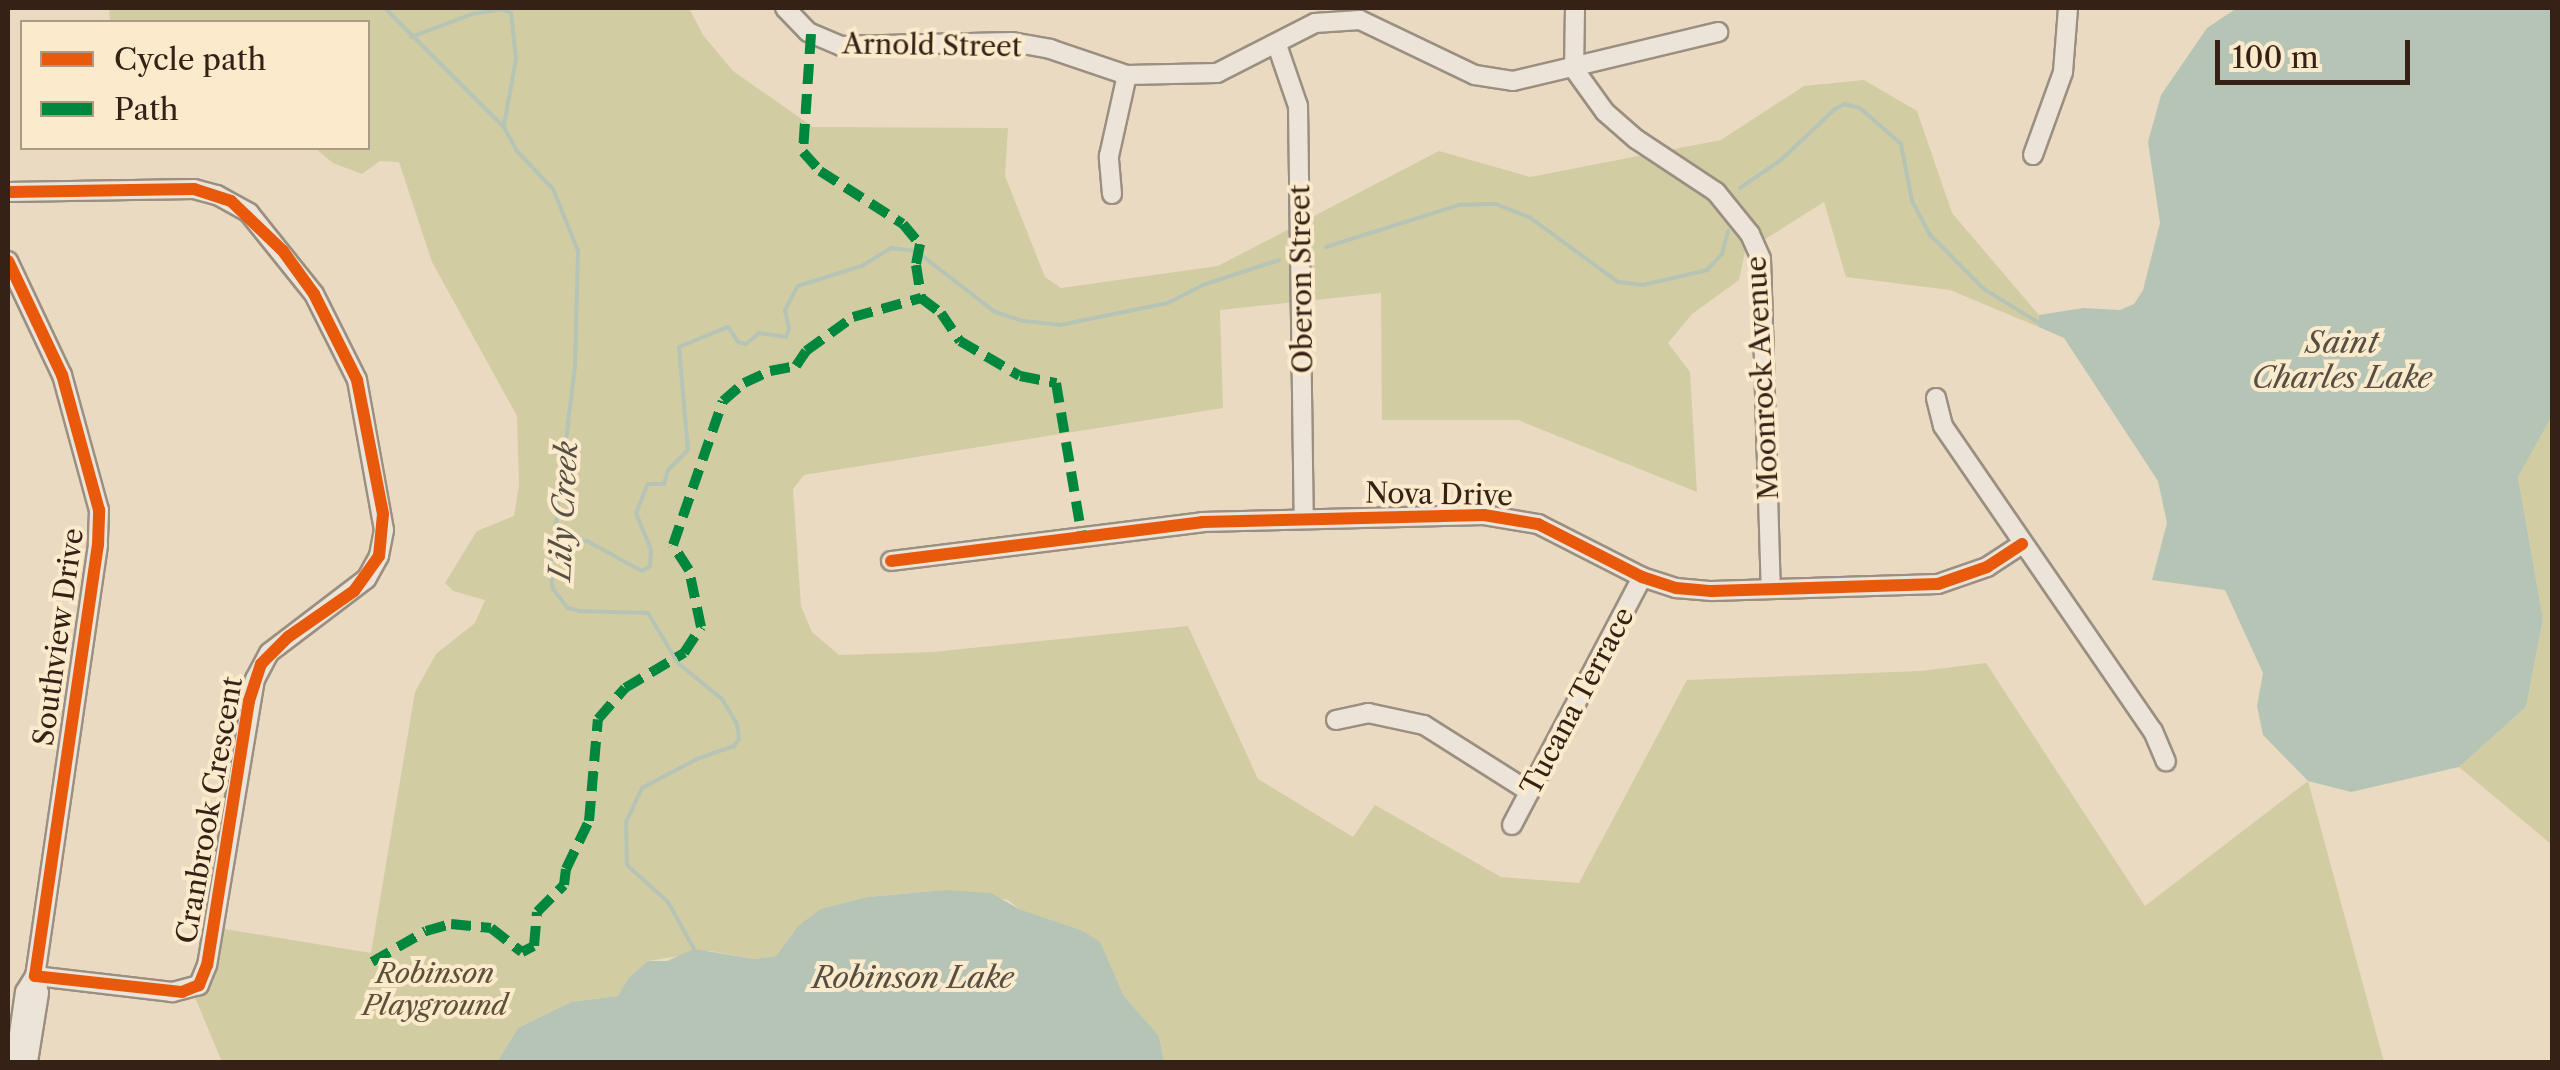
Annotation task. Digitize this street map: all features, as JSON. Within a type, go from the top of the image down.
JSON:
[{"type":"street","name":"Arnold Street","points":[[785,8],[808,32],[841,46],[1012,42],[1064,53],[1128,75],[1217,73],[1315,23],[1360,20],[1475,75],[1513,82],[1718,32]]},
{"type":"street","points":[[1574,70],[1575,8]]},
{"type":"street","points":[[2032,154],[2063,72],[2068,8]]},
{"type":"street","name":"Oberon Street","points":[[1276,45],[1298,106],[1304,518]]},
{"type":"street","name":"Moonrock Avenue","points":[[1574,70],[1616,121],[1716,192],[1750,234],[1762,258],[1771,590]]},
{"type":"street","points":[[1112,194],[1109,156],[1128,75]]},
{"type":"street","name":"Cranbrook Crescent","points":[[8,192],[194,189],[217,195],[248,213],[284,251],[314,294],[358,380],[384,530],[379,556],[366,579],[269,653],[254,679],[207,966],[199,985],[172,992],[35,976]]},
{"type":"street","name":"Southview Drive","points":[[8,261],[62,375],[99,510],[98,545],[35,976],[38,993],[28,1062]]},
{"type":"street","points":[[1936,398],[1943,426],[2153,731],[2166,761]]},
{"type":"street","name":"Nova Drive","points":[[891,561],[1202,522],[1454,514],[1512,518],[1552,530],[1642,577],[1692,590],[1771,590],[1954,582],[2022,544]]},
{"type":"street","name":"Tucana Terrace","points":[[1512,825],[1642,577]]},
{"type":"street","points":[[1336,720],[1368,713],[1424,725],[1530,792]]},
{"type":"street","name":"Southview Drive","points":[[15,1062],[25,992],[35,976]]},
{"type":"green space","name":"Robinson Playground","points":[[109,8],[689,8],[703,35],[733,71],[813,127],[1008,128],[1005,176],[1045,277],[1061,288],[1218,266],[1439,151],[1530,177],[1721,140],[1804,86],[1864,80],[1917,111],[1952,213],[2039,315],[2039,327],[1950,290],[1846,277],[1824,202],[1745,252],[1739,280],[1692,314],[1668,343],[1690,372],[1697,492],[1518,420],[1382,420],[1381,293],[1220,310],[1223,408],[804,475],[793,489],[801,606],[812,632],[839,655],[933,652],[1188,626],[1258,779],[1353,837],[1375,805],[1501,877],[1579,883],[1687,680],[1921,671],[1986,663],[2145,906],[2308,781],[2384,1062],[1164,1062],[1159,1036],[1124,996],[1108,960],[1081,930],[1019,909],[1008,900],[945,890],[868,897],[809,919],[798,926],[776,956],[756,959],[710,951],[648,961],[629,977],[618,996],[571,1002],[518,1028],[497,1062],[222,1062],[191,988],[212,927],[371,953],[415,692],[436,654],[475,623],[485,600],[453,591],[445,583],[477,531],[514,516],[519,485],[517,416],[432,262],[399,162],[380,161],[362,174],[333,163],[317,150],[370,150],[370,20],[110,20]]},
{"type":"green space","points":[[2552,416],[2552,845],[2459,767],[2526,707],[2543,619],[2518,477]]},
{"type":"water","name":"Saint Charles Lake","points":[[2237,8],[2552,8],[2552,416],[2518,477],[2543,619],[2526,707],[2459,767],[2351,792],[2308,781],[2263,735],[2257,706],[2263,673],[2225,590],[2152,580],[2167,523],[2158,481],[2064,338],[2039,327],[2039,315],[2083,308],[2120,310],[2134,304],[2143,290],[2160,223],[2148,142],[2161,95],[2207,28]]},
{"type":"water","name":"Robinson Lake","points":[[945,890],[991,893],[1019,909],[1081,930],[1100,942],[1124,996],[1159,1036],[1164,1062],[497,1062],[518,1028],[571,1002],[618,996],[629,977],[648,961],[667,961],[694,949],[755,959],[776,956],[798,926],[821,909],[868,897]]},
{"type":"waterway","name":"Lily Creek","points":[[385,8],[504,127],[516,150],[553,189],[578,251],[575,366],[550,572],[553,589],[568,608],[648,613],[678,663],[722,699],[737,724],[739,739],[734,746],[699,758],[642,788],[626,822],[627,865],[668,902],[694,949]]},
{"type":"waterway","points":[[411,37],[472,14],[502,9],[511,13],[516,59],[504,126]]},
{"type":"waterway","points":[[1740,188],[1781,160],[1835,109],[1844,104],[1860,108],[1901,144],[1912,201],[1930,235],[1984,289],[2039,323]]},
{"type":"waterway","points":[[1326,247],[1459,205],[1496,204],[1529,217],[1618,282],[1643,285],[1707,270],[1722,254],[1728,231]]},
{"type":"waterway","points":[[557,545],[587,541],[642,571],[650,566],[651,550],[636,513],[648,484],[664,484],[668,470],[688,450],[679,347],[728,327],[738,342],[746,344],[759,333],[786,337],[789,328],[785,310],[798,286],[862,266],[891,248],[916,251],[995,312],[1023,321],[1060,325],[1168,303],[1203,285],[1279,260]]},
{"type":"marked path","points":[[811,34],[803,152],[820,171],[903,224],[920,244],[916,265],[921,298]]},
{"type":"marked path","points":[[372,962],[426,931],[451,924],[491,928],[522,952],[534,946],[537,912],[564,885],[566,869],[589,821],[598,719],[625,688],[684,653],[701,627],[689,570],[673,545],[723,401],[744,383],[770,371],[796,366],[806,351],[853,317],[921,298],[941,313],[960,341],[1020,376],[1056,383],[1082,537]]},
{"type":"cycle path","points":[[8,192],[194,189],[231,201],[283,251],[314,294],[357,380],[383,514],[379,556],[354,591],[288,637],[261,664],[249,701],[207,965],[199,985],[182,992],[35,976],[98,545],[99,510],[62,375],[8,261]]},
{"type":"cycle path","points":[[891,561],[1202,522],[1484,515],[1538,524],[1642,577],[1676,588],[1712,591],[1938,584],[1987,567],[2022,544]]}]
